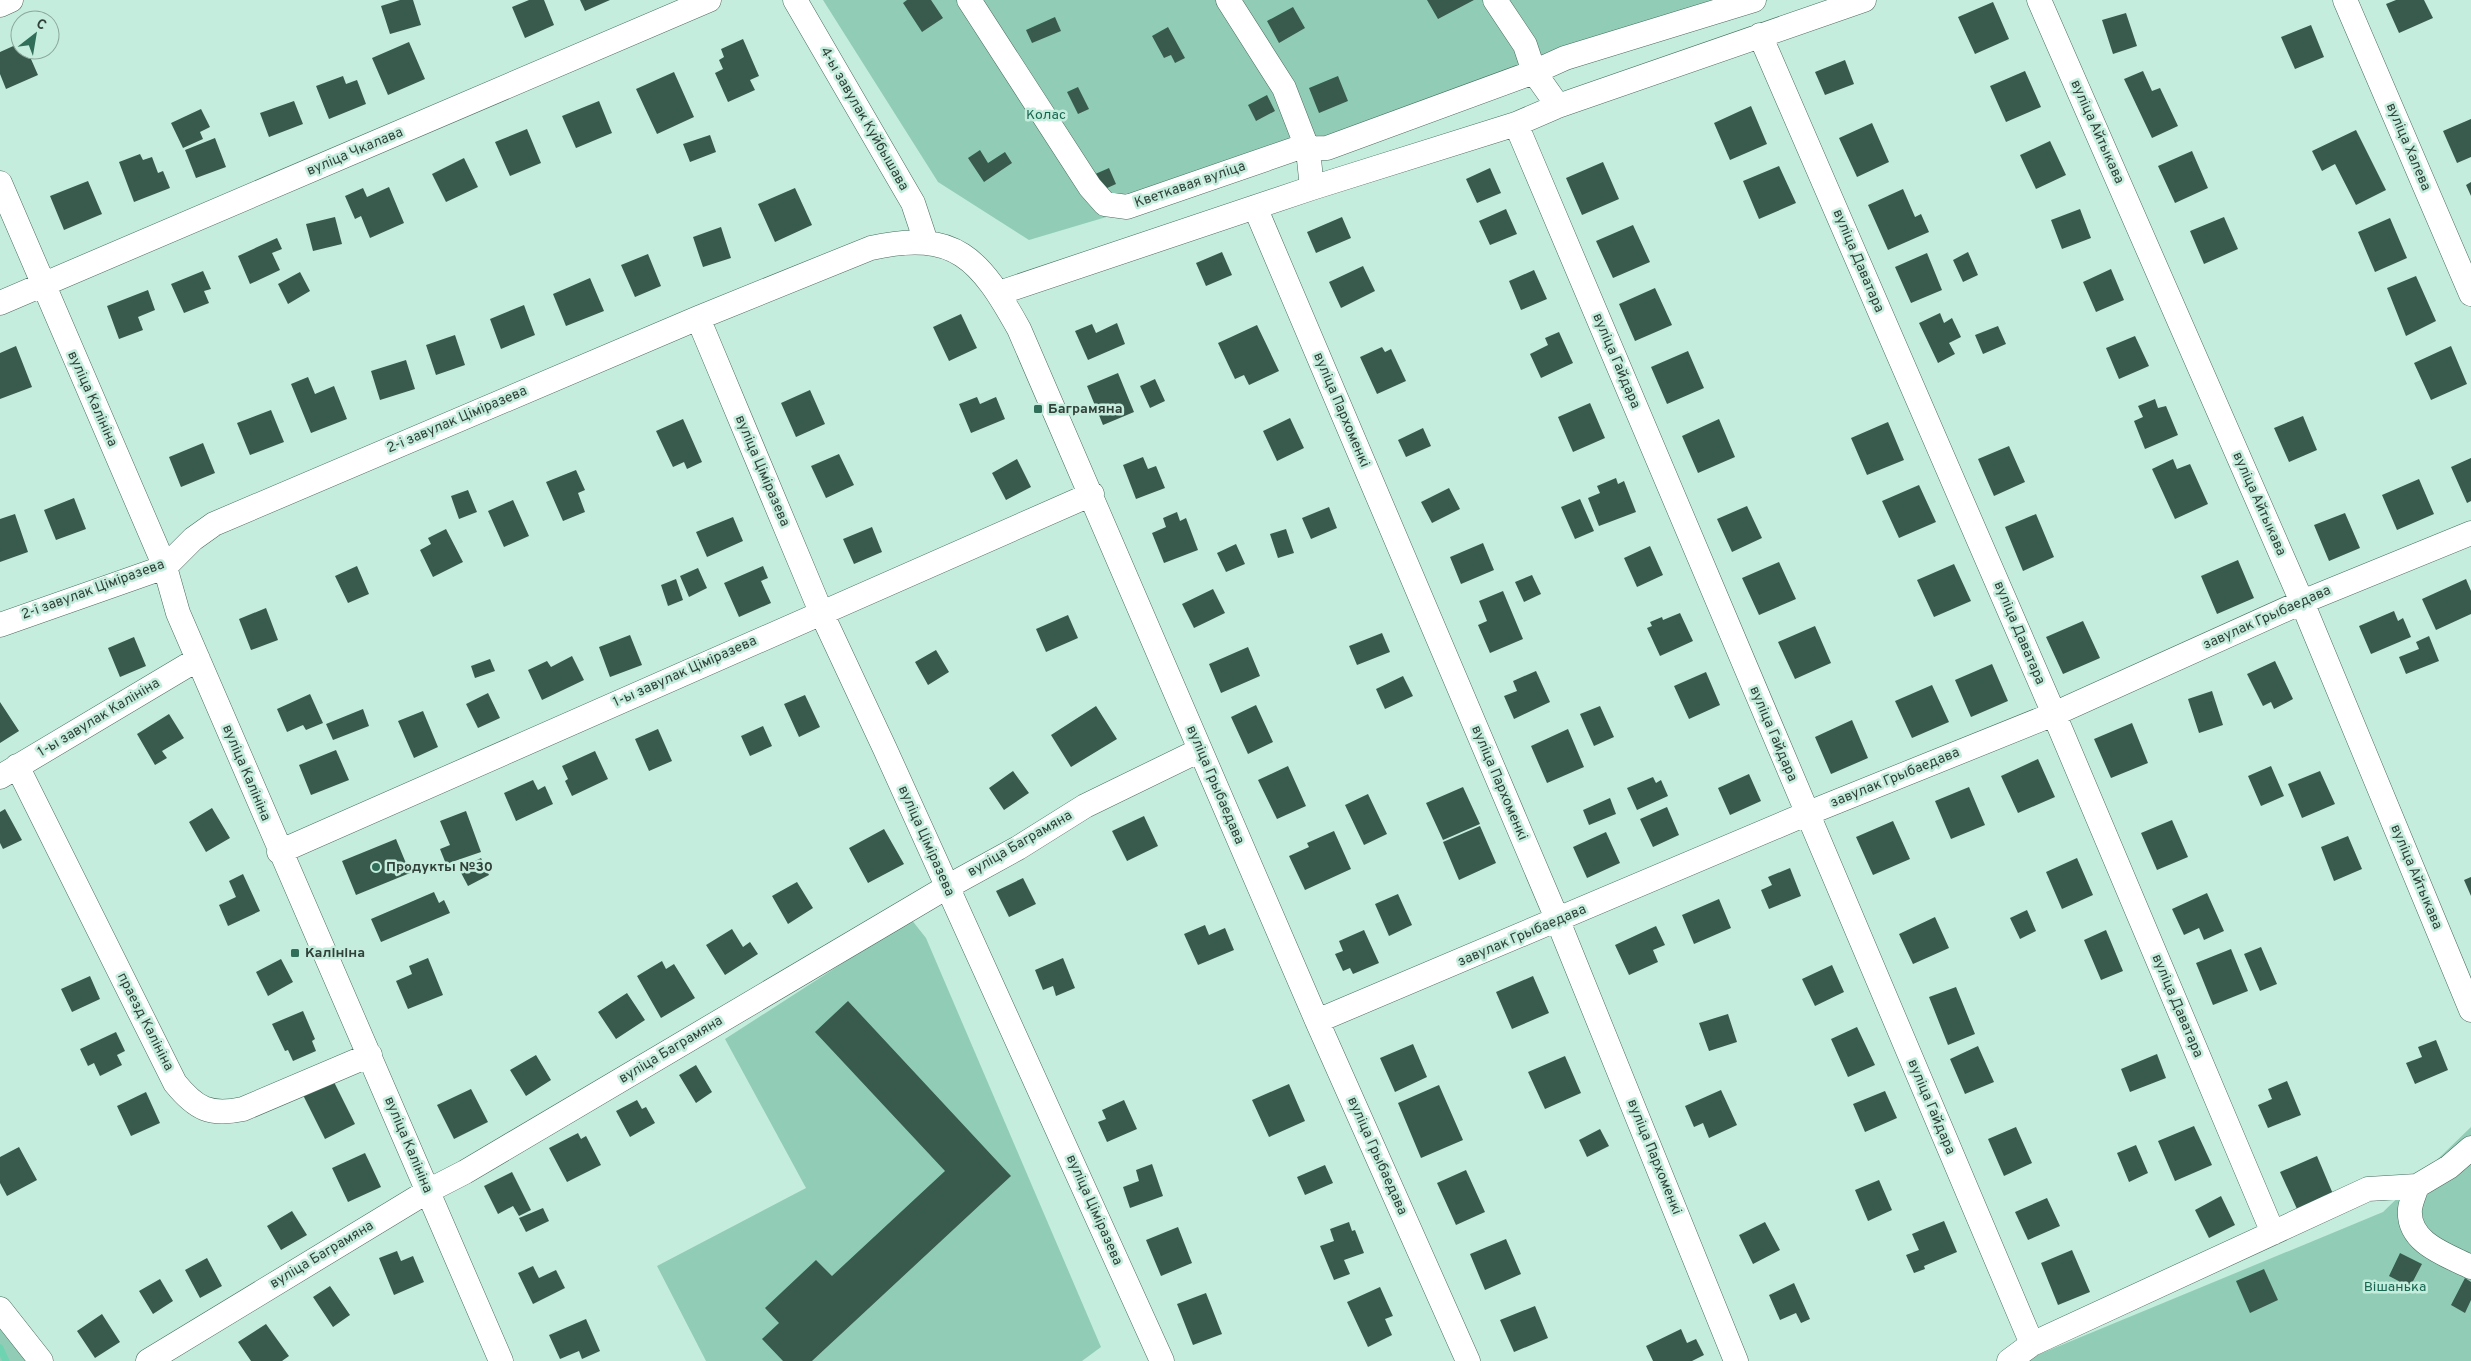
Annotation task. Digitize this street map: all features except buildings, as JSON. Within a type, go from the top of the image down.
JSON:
[{"type":"street","points":[[0,5],[11,0]]},
{"type":"street","name":"вуліца Чкалава","points":[[0,303],[709,0]]},
{"type":"street","name":"4-ы завулак Куйбышава","points":[[795,0],[913,203],[926,242]]},
{"type":"street","name":"Кветкавая вуліца","points":[[969,0],[1090,187],[1105,204],[1127,207],[1295,149],[1327,148],[1534,72],[1565,58],[1754,0]]},
{"type":"street","points":[[1228,0],[1284,88],[1308,150],[1312,188]]},
{"type":"street","points":[[1495,0],[1525,45],[1534,72],[1558,106]]},
{"type":"street","points":[[999,294],[1312,188],[1516,124],[1558,106],[1864,0]]},
{"type":"street","name":"вуліца Айтыкава","points":[[2039,0],[2302,602],[2471,1010]]},
{"type":"street","name":"вуліца Халева","points":[[2345,0],[2471,294]]},
{"type":"street","name":"вуліца Даватара","points":[[1760,35],[2054,714],[2273,1233]]},
{"type":"street","name":"вуліца Гайдара","points":[[1516,124],[1806,814],[2032,1344]]},
{"type":"street","name":"вуліца Калініна","points":[[0,183],[165,567],[178,613],[501,1361]]},
{"type":"street","name":"вуліца Пархоменкі","points":[[1255,207],[1558,921],[1736,1361]]},
{"type":"street","name":"2-і завулак Ціміразева","points":[[0,625],[165,567],[193,538],[214,524],[698,318],[871,248],[900,242],[926,242]]},
{"type":"street","name":"вуліца Грыбаедава","points":[[926,242],[955,251],[982,270],[999,294],[1019,329],[1092,494],[1317,1021],[1468,1361]]},
{"type":"street","name":"вуліца Ціміразева","points":[[698,318],[821,612],[1162,1361]]},
{"type":"street","name":"1-ы завулак Ціміразева","points":[[280,852],[1092,494]]},
{"type":"street","name":"завулак Грыбаедава","points":[[1317,1021],[1558,921],[1806,814],[2054,714],[2302,602],[2471,533]]},
{"type":"street","name":"1-ы завулак Калініна","points":[[9,772],[198,659]]},
{"type":"street","name":"вуліца Баграмяна","points":[[148,1361],[428,1191],[465,1172],[947,887],[1018,848],[1085,806],[1200,750]]},
{"type":"street","name":"праезд Калініна","points":[[9,772],[175,1083],[187,1098],[204,1110],[224,1114],[243,1109],[370,1055]]},
{"type":"street","points":[[2009,1361],[2032,1344],[2368,1189],[2417,1186],[2449,1167],[2471,1148]]},
{"type":"street","points":[[2417,1186],[2410,1209],[2412,1225],[2425,1244],[2471,1267]]},
{"type":"street","points":[[0,1309],[41,1361]]},
{"type":"green space","name":"Колас","points":[[823,0],[1768,0],[1389,133],[1029,240],[938,182]]},
{"type":"green space","points":[[911,919],[926,938],[1101,1347],[1082,1361],[706,1361],[657,1266],[806,1188],[725,1039]]},
{"type":"green space","name":"Вішанька","points":[[2471,1127],[2471,1361],[2026,1361],[2383,1212]]},
{"type":"green space","points":[[0,1320],[33,1361],[0,1361]]},
{"type":"waterway","points":[[0,1348],[6,1361]]},
{"type":"place","name":"Баграмяна","points":[[1038,409]]},
{"type":"place","name":"Продукты №30","points":[[376,867]]},
{"type":"place","name":"Калініна","points":[[295,953]]}]
